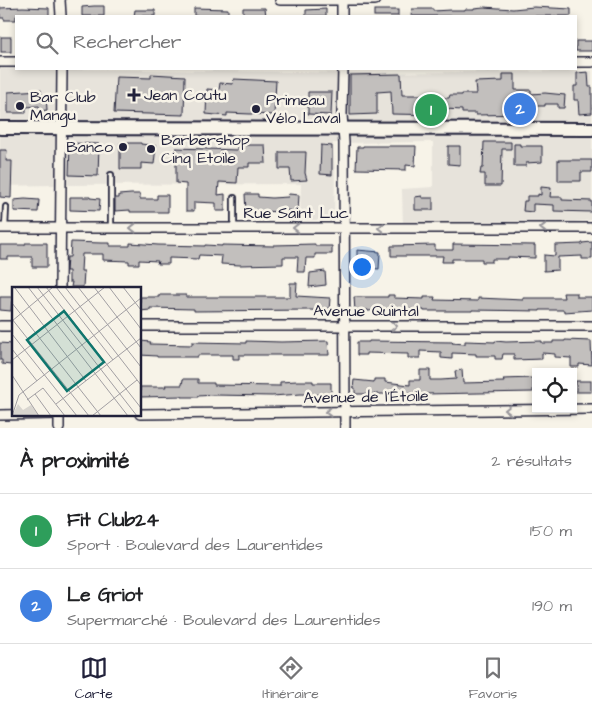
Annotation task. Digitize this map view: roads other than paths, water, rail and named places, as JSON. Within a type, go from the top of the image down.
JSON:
[{"type":"main road","points":[[0,128],[592,128]]},
{"type":"street","points":[[60,0],[60,15]]},
{"type":"street","points":[[280,0],[375,0]]},
{"type":"street","points":[[342,0],[342,15]]},
{"type":"street","points":[[0,62],[15,62]]},
{"type":"street","points":[[577,62],[592,62]]},
{"type":"street","points":[[60,287],[62,70]]},
{"type":"street","points":[[342,70],[345,228],[345,428]]},
{"type":"street","name":"Rue Saint Luc","points":[[3,228],[592,228]]},
{"type":"street","name":"Avenue Quintal","points":[[141,326],[592,326]]},
{"type":"street","name":"Avenue de l'Étoile","points":[[141,414],[592,409]]},
{"type":"lane","points":[[110,228],[111,175]]},
{"type":"lane","points":[[234,198],[234,228]]},
{"type":"lane","points":[[3,228],[6,207]]},
{"type":"place","name":"Jean Coutu","points":[[134,95]]},
{"type":"place","name":"Bar Club Mangu","points":[[20,106]]},
{"type":"place","name":"Primeau Vélo Laval","points":[[256,109]]},
{"type":"place","name":"Le Griot","points":[[520,109]]},
{"type":"place","name":"Fit Club24","points":[[431,110]]},
{"type":"place","name":"Banco","points":[[123,147]]},
{"type":"place","name":"Barbershop Cinq Etoile","points":[[151,149]]}]
